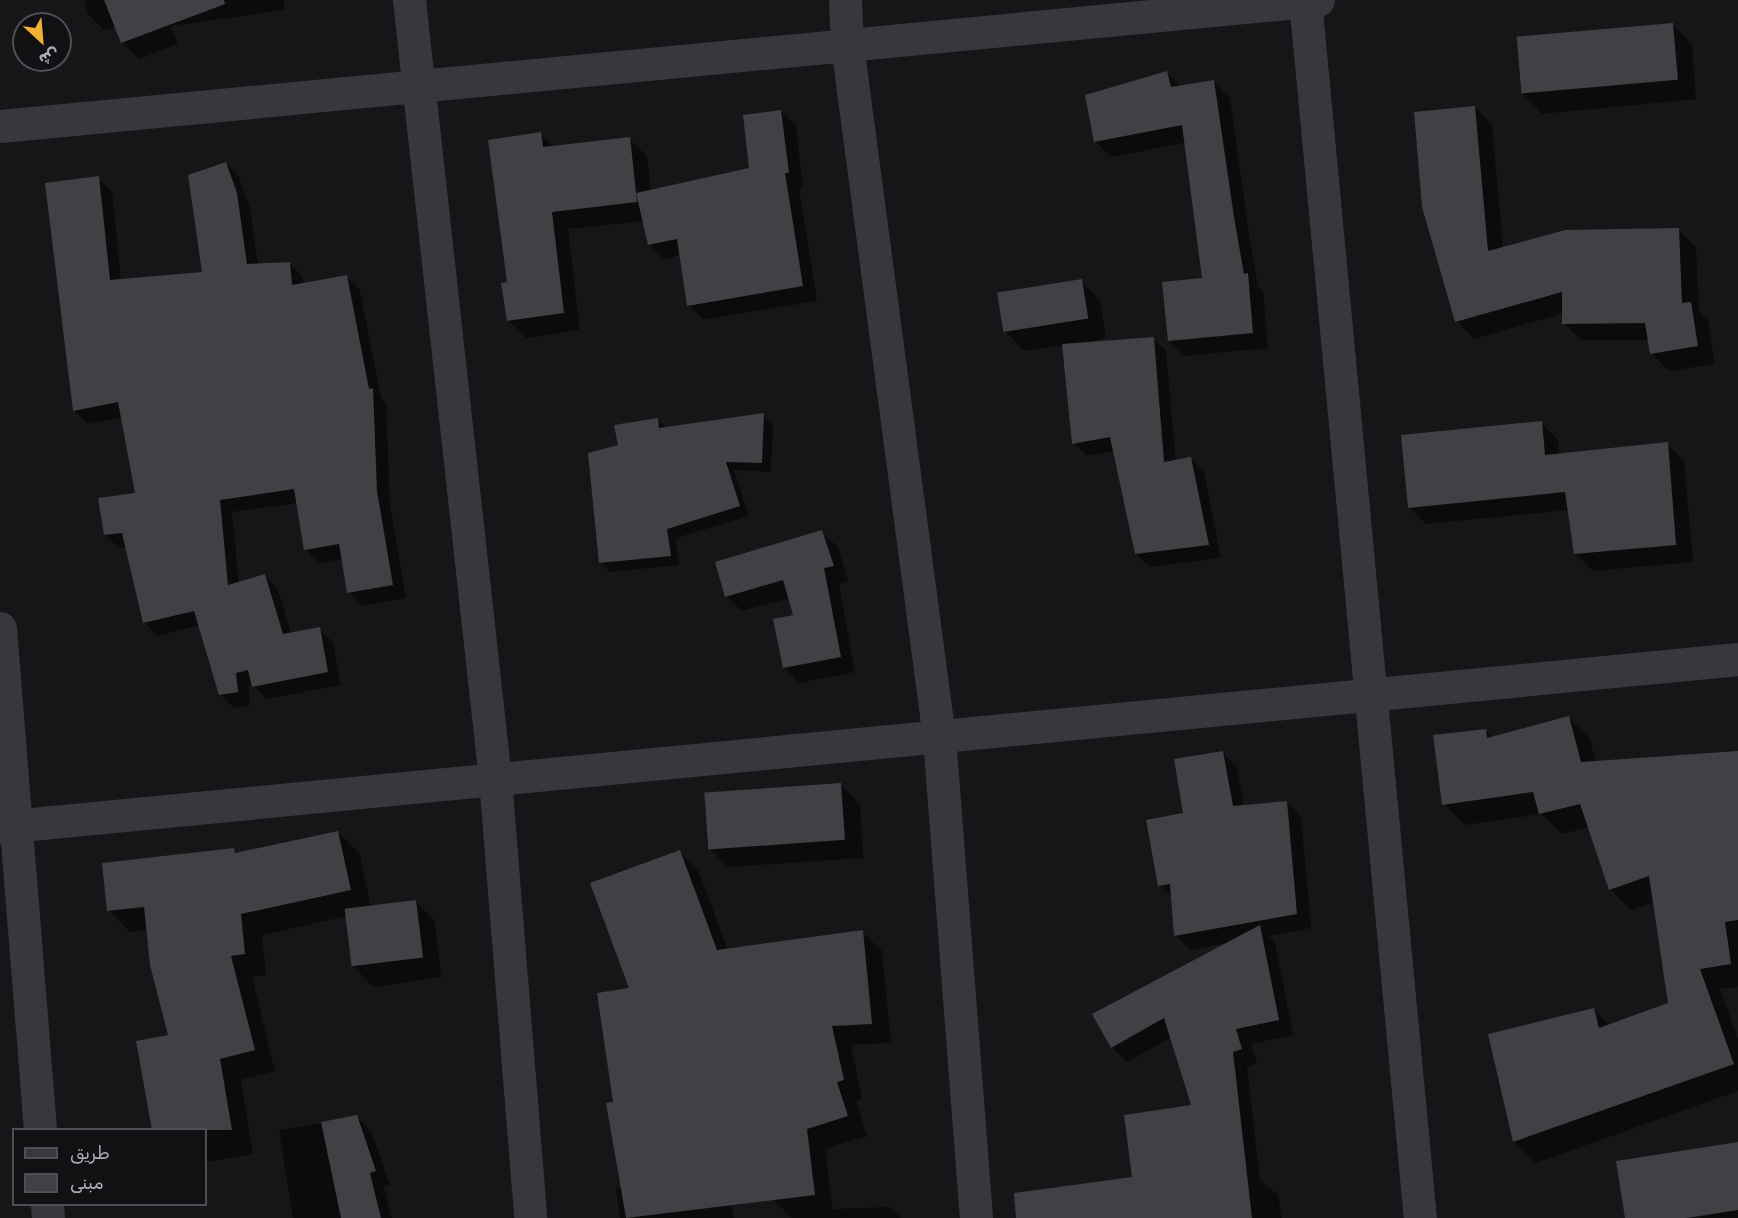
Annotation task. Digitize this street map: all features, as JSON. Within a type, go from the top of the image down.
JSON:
[{"type":"street","points":[[409,0],[495,779],[530,1218]]},
{"type":"street","points":[[845,0],[847,45],[939,737],[976,1218]]},
{"type":"street","points":[[0,126],[1310,0],[1420,1218]]},
{"type":"street","points":[[0,628],[7,826],[40,1128]]},
{"type":"street","points":[[7,826],[1738,659]]},
{"type":"building","points":[[104,0],[224,0],[225,4],[121,43]]},
{"type":"building","points":[[1673,23],[1678,80],[1522,93],[1517,37]]},
{"type":"building","points":[[1167,71],[1171,87],[1214,80],[1244,274],[1248,273],[1253,333],[1168,341],[1162,282],[1202,278],[1182,125],[1094,142],[1085,95]]},
{"type":"building","points":[[1475,106],[1488,251],[1565,230],[1679,228],[1682,303],[1691,302],[1698,346],[1650,354],[1645,323],[1562,324],[1562,292],[1455,322],[1422,207],[1414,112]]},
{"type":"building","points":[[781,110],[789,173],[785,173],[803,286],[687,306],[677,239],[648,245],[636,193],[749,168],[743,115]]},
{"type":"building","points":[[541,132],[543,147],[630,137],[637,202],[552,212],[564,313],[507,321],[501,283],[507,282],[488,140]]},
{"type":"building","points":[[226,162],[237,193],[247,264],[290,262],[292,285],[347,275],[369,389],[373,388],[377,491],[393,585],[347,593],[339,544],[304,550],[294,489],[220,500],[228,585],[265,574],[283,634],[320,627],[328,672],[252,687],[248,670],[236,673],[238,692],[219,695],[194,611],[143,623],[122,533],[104,535],[98,498],[135,493],[118,402],[73,411],[45,183],[99,176],[110,280],[202,272],[188,175]]},
{"type":"building","points":[[1082,279],[1088,319],[1003,332],[997,292]]},
{"type":"building","points":[[1154,337],[1164,462],[1191,457],[1209,545],[1135,554],[1110,437],[1072,444],[1062,344]]},
{"type":"building","points":[[764,413],[762,463],[726,462],[740,506],[667,529],[671,556],[599,563],[588,453],[618,445],[614,425],[658,418],[659,428]]},
{"type":"building","points":[[1542,421],[1545,455],[1668,442],[1676,545],[1574,554],[1565,492],[1408,508],[1401,435]]},
{"type":"building","points":[[822,530],[834,566],[824,568],[841,657],[783,668],[773,619],[793,615],[783,580],[725,597],[715,562]]},
{"type":"building","points":[[1569,716],[1581,762],[1738,751],[1738,920],[1725,922],[1731,964],[1700,969],[1734,1064],[1513,1142],[1488,1034],[1594,1008],[1599,1028],[1668,1003],[1649,876],[1609,890],[1580,804],[1539,814],[1533,792],[1442,805],[1433,735],[1486,729],[1487,738]]},
{"type":"building","points":[[1223,751],[1233,806],[1287,801],[1297,914],[1174,936],[1170,884],[1158,886],[1146,820],[1183,813],[1174,759]]},
{"type":"building","points":[[841,783],[845,840],[708,849],[704,793]]},
{"type":"building","points":[[338,831],[351,890],[241,914],[245,954],[231,956],[255,1050],[220,1059],[232,1130],[152,1128],[136,1041],[168,1035],[150,965],[144,907],[107,911],[102,863],[234,848],[235,853]]},
{"type":"building","points":[[680,850],[717,950],[863,930],[872,1024],[832,1026],[844,1080],[837,1082],[848,1116],[807,1129],[815,1195],[626,1218],[606,1103],[613,1102],[597,993],[629,988],[590,883]]},
{"type":"building","points":[[416,900],[423,958],[352,966],[345,909]]},
{"type":"building","points":[[1260,925],[1279,1020],[1236,1029],[1242,1049],[1233,1052],[1252,1218],[1016,1218],[1014,1193],[1132,1177],[1124,1115],[1191,1105],[1164,1018],[1111,1048],[1092,1014]]},
{"type":"building","points":[[357,1115],[376,1171],[370,1173],[381,1218],[341,1218],[321,1122]]},
{"type":"building","points":[[1738,1142],[1738,1210],[1687,1218],[1625,1218],[1616,1161]]}]
